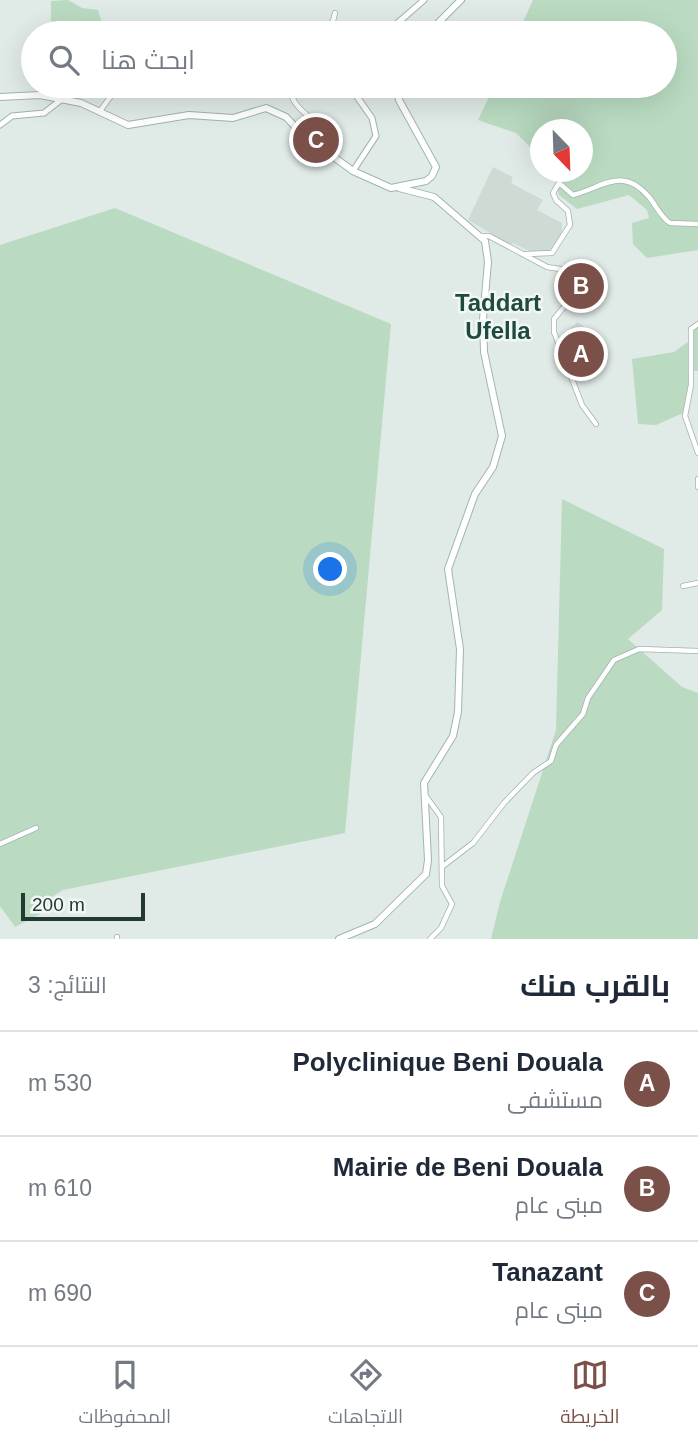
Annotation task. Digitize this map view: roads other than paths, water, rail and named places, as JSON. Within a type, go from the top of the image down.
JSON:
[{"type":"main road","points":[[440,21],[461,0]]},
{"type":"main road","points":[[0,97],[21,96]]},
{"type":"main road","points":[[57,98],[100,111],[128,125],[178,115],[233,118],[267,108],[286,117],[312,141],[353,171],[367,179],[434,197],[481,236],[488,262],[483,319],[484,352],[502,436],[493,467],[475,494],[447,569],[460,649],[458,712],[453,736],[427,776],[422,791],[428,860],[426,874],[375,924],[339,939]]},
{"type":"main road","points":[[398,188],[426,181],[436,167],[399,98]]},
{"type":"street","points":[[400,21],[424,0]]},
{"type":"street","points":[[334,21],[335,13]]},
{"type":"street","points":[[100,111],[110,98]]},
{"type":"street","points":[[293,98],[307,115],[305,124]]},
{"type":"street","points":[[353,171],[376,136],[372,118],[358,98]]},
{"type":"street","points":[[0,125],[12,117],[44,113],[63,99]]},
{"type":"street","points":[[526,254],[552,253],[570,225],[568,211],[556,200],[553,192],[559,183],[573,195],[600,183],[630,183],[649,197],[663,218],[670,223],[698,224]]},
{"type":"street","points":[[481,236],[489,236],[547,267],[573,271],[572,297],[554,319],[554,332],[582,405],[596,424]]},
{"type":"street","points":[[698,324],[691,329],[691,384],[685,410],[698,453]]},
{"type":"street","points":[[698,479],[698,487]]},
{"type":"street","points":[[683,586],[698,583]]},
{"type":"street","points":[[443,866],[472,844],[504,803],[536,770],[551,761],[556,745],[583,714],[588,698],[614,660],[639,649],[698,651]]},
{"type":"street","points":[[422,791],[441,817],[442,887],[452,904],[441,928],[430,939]]},
{"type":"street","points":[[0,844],[36,828]]},
{"type":"place","name":"Tanazant","points":[[316,140]]},
{"type":"place","name":"Mairie de Beni Douala","points":[[581,286]]},
{"type":"place","name":"Polyclinique Beni Douala","points":[[581,354]]},
{"type":"district","name":"Taddart Ufella","points":[[498,316]]}]
